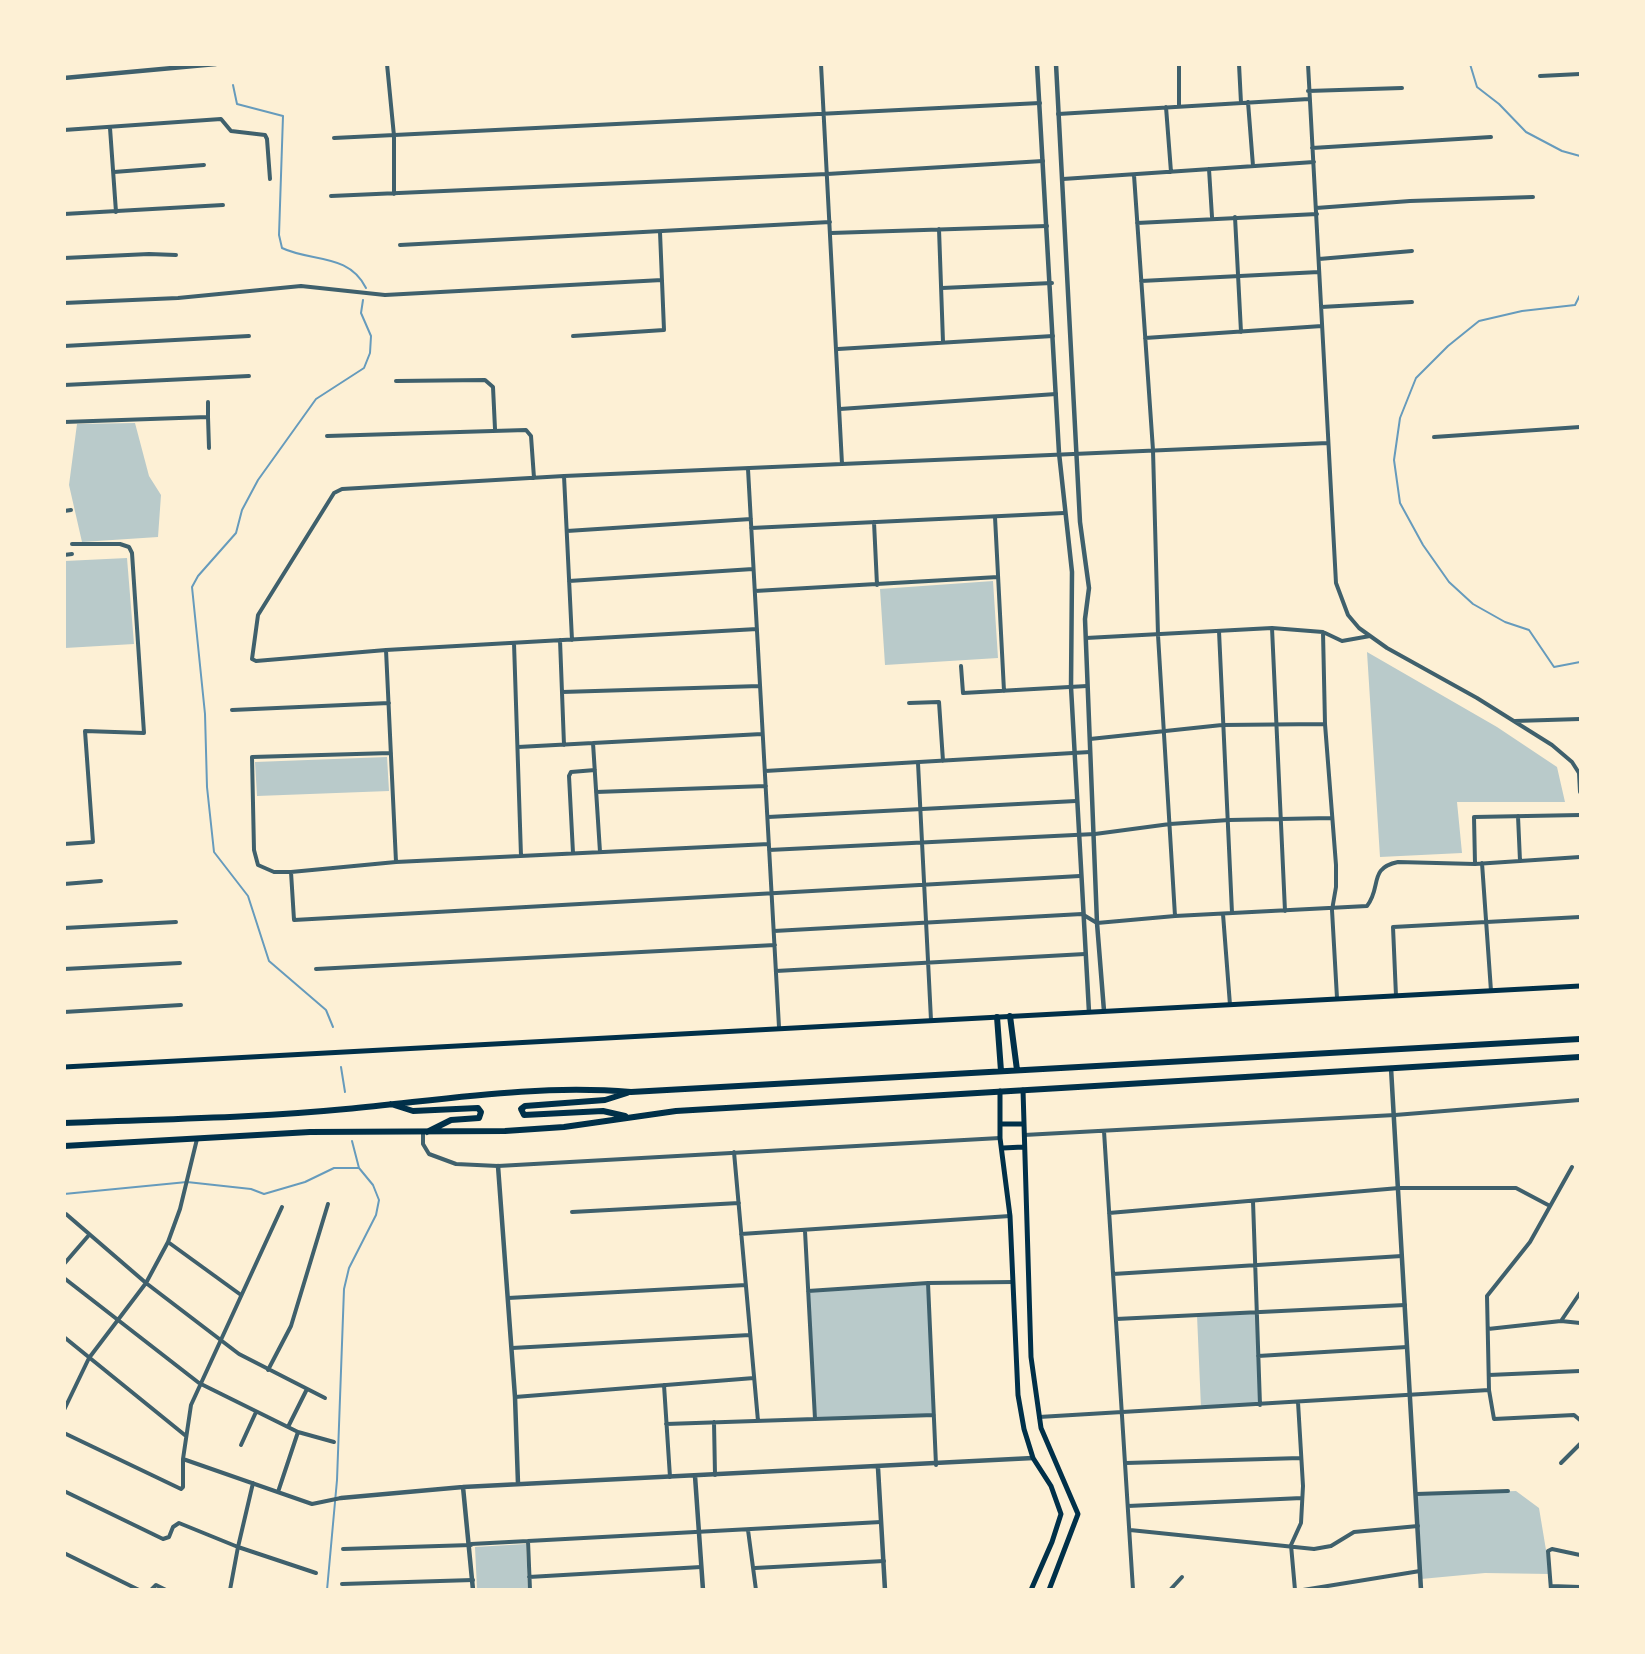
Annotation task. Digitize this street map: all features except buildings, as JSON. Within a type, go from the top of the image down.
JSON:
[{"type":"highway","points":[[997,1017],[1001,1071]]},
{"type":"highway","points":[[1010,1017],[1017,1070]]},
{"type":"highway","points":[[64,1123],[296,1113],[559,1088],[631,1092],[1581,1039]]},
{"type":"highway","points":[[64,1146],[310,1132],[423,1134],[564,1127],[676,1111],[1581,1056]]},
{"type":"highway","points":[[628,1117],[603,1111],[524,1115],[521,1109],[523,1106],[604,1100],[631,1092]]},
{"type":"highway","points":[[388,1103],[413,1111],[478,1108],[481,1112],[479,1118],[451,1120],[423,1134]]},
{"type":"main road","points":[[64,1067],[779,1027],[1010,1017],[1581,986]]},
{"type":"main road","points":[[1023,1090],[1022,1124],[1030,1357],[1039,1417],[1049,1451],[1067,1483],[1078,1514],[1049,1590]]},
{"type":"main road","points":[[1000,1091],[1000,1138],[1010,1216],[1018,1395],[1024,1429],[1033,1458],[1051,1486],[1061,1514],[1052,1542],[1031,1590]]},
{"type":"main road","points":[[1000,1124],[1022,1124]]},
{"type":"main road","points":[[1003,1148],[1023,1146]]},
{"type":"street","points":[[64,78],[216,64]]},
{"type":"street","points":[[387,64],[394,136],[394,194]]},
{"type":"street","points":[[820,64],[838,349],[842,464]]},
{"type":"street","points":[[1037,64],[1052,283],[1059,453],[1072,572],[1071,687],[1089,1012]]},
{"type":"street","points":[[1056,64],[1075,453],[1080,522],[1089,588],[1085,620],[1087,686],[1097,923],[1104,1011]]},
{"type":"street","points":[[1179,64],[1179,106]]},
{"type":"street","points":[[1239,64],[1241,103]]},
{"type":"street","points":[[1308,64],[1336,583],[1348,615],[1370,636],[1552,745],[1572,762],[1580,773],[1581,792]]},
{"type":"street","points":[[1540,76],[1581,74]]},
{"type":"street","points":[[1308,91],[1402,88]]},
{"type":"street","points":[[1057,114],[1310,99]]},
{"type":"street","points":[[1248,102],[1253,166]]},
{"type":"street","points":[[334,138],[1040,103]]},
{"type":"street","points":[[1166,107],[1171,172]]},
{"type":"street","points":[[64,130],[221,119],[231,131],[265,135],[270,179]]},
{"type":"street","points":[[110,128],[116,212]]},
{"type":"street","points":[[1312,148],[1491,137]]},
{"type":"street","points":[[331,196],[827,174],[1044,161]]},
{"type":"street","points":[[1063,178],[1314,162]]},
{"type":"street","points":[[114,172],[204,165]]},
{"type":"street","points":[[1209,170],[1212,217]]},
{"type":"street","points":[[1134,175],[1153,450],[1158,635],[1175,916]]},
{"type":"street","points":[[1316,208],[1410,201],[1533,197]]},
{"type":"street","points":[[64,214],[223,206]]},
{"type":"street","points":[[1137,223],[1212,217],[1317,214]]},
{"type":"street","points":[[1235,217],[1241,332]]},
{"type":"street","points":[[400,245],[830,222]]},
{"type":"street","points":[[831,233],[1048,226]]},
{"type":"street","points":[[939,229],[943,342]]},
{"type":"street","points":[[573,336],[664,330],[660,232]]},
{"type":"street","points":[[1319,259],[1412,251]]},
{"type":"street","points":[[64,258],[176,255]]},
{"type":"street","points":[[1141,281],[1319,272]]},
{"type":"street","points":[[64,303],[178,297],[302,286],[385,295],[662,280]]},
{"type":"street","points":[[942,288],[1052,283]]},
{"type":"street","points":[[1321,307],[1412,302]]},
{"type":"street","points":[[1145,338],[1322,326]]},
{"type":"street","points":[[64,346],[249,336]]},
{"type":"street","points":[[838,349],[1054,336]]},
{"type":"street","points":[[64,385],[249,376]]},
{"type":"street","points":[[396,381],[477,380],[490,383],[493,387],[495,429]]},
{"type":"street","points":[[840,409],[1056,394]]},
{"type":"street","points":[[208,402],[209,448]]},
{"type":"street","points":[[64,422],[208,417]]},
{"type":"street","points":[[1434,437],[1581,427]]},
{"type":"street","points":[[327,436],[495,429],[529,432],[534,478]]},
{"type":"street","points":[[757,629],[386,650],[256,661],[252,659],[258,615],[338,491],[564,476],[1328,442]]},
{"type":"street","points":[[748,469],[779,1027]]},
{"type":"street","points":[[564,476],[572,640]]},
{"type":"street","points":[[64,511],[71,510]]},
{"type":"street","points":[[751,528],[1064,513]]},
{"type":"street","points":[[994,517],[1004,691]]},
{"type":"street","points":[[567,531],[751,519]]},
{"type":"street","points":[[874,522],[877,585]]},
{"type":"street","points":[[64,844],[93,842],[85,731],[144,733],[132,553],[129,547],[120,544],[72,544]]},
{"type":"street","points":[[64,555],[72,554]]},
{"type":"street","points":[[569,581],[753,569]]},
{"type":"street","points":[[755,591],[998,577]]},
{"type":"street","points":[[1086,638],[1272,628],[1323,632],[1342,641],[1370,636]]},
{"type":"street","points":[[1272,628],[1285,912]]},
{"type":"street","points":[[1219,631],[1232,913]]},
{"type":"street","points":[[1323,632],[1325,724],[1336,887],[1332,910],[1337,998]]},
{"type":"street","points":[[560,640],[564,745]]},
{"type":"street","points":[[514,643],[521,856]]},
{"type":"street","points":[[386,650],[396,862]]},
{"type":"street","points":[[961,666],[963,693],[1087,686]]},
{"type":"street","points":[[562,692],[760,686]]},
{"type":"street","points":[[909,703],[939,702],[943,761]]},
{"type":"street","points":[[232,710],[388,703]]},
{"type":"street","points":[[1514,721],[1581,719]]},
{"type":"street","points":[[1090,739],[1222,726],[1325,724]]},
{"type":"street","points":[[518,747],[763,734]]},
{"type":"street","points":[[593,743],[600,852]]},
{"type":"street","points":[[765,771],[1090,752]]},
{"type":"street","points":[[391,753],[252,757],[256,860],[263,869],[274,872],[291,872],[396,862],[769,844]]},
{"type":"street","points":[[918,763],[931,1020]]},
{"type":"street","points":[[573,853],[568,776],[571,772],[595,770]]},
{"type":"street","points":[[596,792],[766,786]]},
{"type":"street","points":[[768,817],[1076,801]]},
{"type":"street","points":[[1475,864],[1474,817],[1581,815]]},
{"type":"street","points":[[1518,816],[1520,861]]},
{"type":"street","points":[[769,850],[1078,833],[1095,834],[1170,824],[1229,820],[1332,818]]},
{"type":"street","points":[[774,931],[1082,914],[1097,923],[1175,916],[1332,910],[1367,906],[1374,898],[1378,873],[1385,865],[1398,862],[1475,864],[1581,857]]},
{"type":"street","points":[[1482,863],[1484,922],[1491,991]]},
{"type":"street","points":[[291,872],[294,920],[1080,876]]},
{"type":"street","points":[[64,884],[101,881]]},
{"type":"street","points":[[1222,914],[1230,1005]]},
{"type":"street","points":[[1396,996],[1393,927],[1581,917]]},
{"type":"street","points":[[64,928],[176,922]]},
{"type":"street","points":[[316,969],[775,945]]},
{"type":"street","points":[[776,971],[1085,954]]},
{"type":"street","points":[[64,969],[180,963]]},
{"type":"street","points":[[64,1012],[181,1005]]},
{"type":"street","points":[[1391,1068],[1422,1590]]},
{"type":"street","points":[[1023,1135],[1395,1115],[1581,1100]]},
{"type":"street","points":[[1104,1131],[1132,1590]]},
{"type":"street","points":[[423,1134],[423,1144],[429,1154],[456,1164],[498,1166],[1000,1138]]},
{"type":"street","points":[[64,1410],[89,1358],[146,1283],[168,1242],[186,1189],[197,1138]]},
{"type":"street","points":[[734,1152],[758,1421]]},
{"type":"street","points":[[498,1166],[512,1348],[518,1484]]},
{"type":"street","points":[[1572,1167],[1530,1242],[1487,1296],[1489,1390],[1494,1419],[1574,1415],[1581,1420]]},
{"type":"street","points":[[1109,1213],[1399,1188],[1516,1188],[1550,1206]]},
{"type":"street","points":[[1253,1201],[1260,1405]]},
{"type":"street","points":[[572,1212],[739,1203]]},
{"type":"street","points":[[268,1370],[291,1326],[328,1204]]},
{"type":"street","points":[[64,1432],[181,1489],[184,1483],[183,1459],[191,1405],[199,1383],[282,1207]]},
{"type":"street","points":[[66,1214],[146,1283],[220,1339],[268,1370],[325,1398]]},
{"type":"street","points":[[741,1234],[1010,1216]]},
{"type":"street","points":[[805,1231],[814,1419]]},
{"type":"street","points":[[64,1264],[89,1235]]},
{"type":"street","points":[[168,1242],[241,1295]]},
{"type":"street","points":[[1113,1274],[1403,1256]]},
{"type":"street","points":[[64,1278],[199,1383],[298,1432],[334,1442]]},
{"type":"street","points":[[808,1291],[928,1283],[1013,1281]]},
{"type":"street","points":[[928,1283],[936,1465]]},
{"type":"street","points":[[508,1298],[746,1285]]},
{"type":"street","points":[[1562,1321],[1581,1293]]},
{"type":"street","points":[[1116,1319],[1406,1305]]},
{"type":"street","points":[[1488,1329],[1562,1321],[1581,1323]]},
{"type":"street","points":[[512,1348],[750,1335]]},
{"type":"street","points":[[64,1337],[186,1436]]},
{"type":"street","points":[[1258,1356],[1408,1347]]},
{"type":"street","points":[[1489,1375],[1581,1371]]},
{"type":"street","points":[[515,1396],[754,1378]]},
{"type":"street","points":[[664,1385],[670,1477]]},
{"type":"street","points":[[288,1427],[307,1389]]},
{"type":"street","points":[[1039,1417],[1489,1390]]},
{"type":"street","points":[[1295,1590],[1291,1545],[1301,1523],[1302,1498],[1298,1402]]},
{"type":"street","points":[[241,1445],[256,1412]]},
{"type":"street","points":[[666,1424],[934,1415]]},
{"type":"street","points":[[714,1422],[715,1475]]},
{"type":"street","points":[[278,1492],[298,1432]]},
{"type":"street","points":[[1561,1463],[1581,1444]]},
{"type":"street","points":[[183,1459],[312,1504],[341,1498],[463,1487],[878,1468],[1033,1458]]},
{"type":"street","points":[[1126,1463],[1301,1458]]},
{"type":"street","points":[[878,1468],[885,1590]]},
{"type":"street","points":[[694,1476],[703,1590]]},
{"type":"street","points":[[230,1590],[253,1483]]},
{"type":"street","points":[[463,1487],[471,1544],[473,1590]]},
{"type":"street","points":[[64,1491],[163,1539],[169,1537],[173,1527],[179,1523],[238,1547],[316,1573]]},
{"type":"street","points":[[1416,1494],[1508,1491]]},
{"type":"street","points":[[1128,1506],[1302,1498]]},
{"type":"street","points":[[343,1549],[881,1522]]},
{"type":"street","points":[[1130,1530],[1323,1548],[1331,1546],[1354,1532],[1418,1526]]},
{"type":"street","points":[[748,1530],[755,1568],[756,1590]]},
{"type":"street","points":[[528,1541],[530,1590]]},
{"type":"street","points":[[1581,1555],[1552,1549],[1548,1551],[1551,1588],[1581,1587]]},
{"type":"street","points":[[64,1553],[139,1590]]},
{"type":"street","points":[[755,1568],[884,1561]]},
{"type":"street","points":[[530,1577],[701,1567]]},
{"type":"street","points":[[1303,1590],[1421,1571]]},
{"type":"street","points":[[1170,1590],[1182,1577]]},
{"type":"street","points":[[342,1584],[473,1580]]},
{"type":"street","points":[[151,1590],[156,1586],[166,1590]]},
{"type":"shaded area","points":[[135,423],[149,476],[161,495],[158,537],[82,542],[69,485],[77,424]]},
{"type":"shaded area","points":[[127,558],[134,644],[65,648],[65,561]]},
{"type":"shaded area","points":[[993,581],[998,658],[885,665],[880,589]]},
{"type":"shaded area","points":[[1367,652],[1497,727],[1557,767],[1565,802],[1457,802],[1462,853],[1380,857]]},
{"type":"shaded area","points":[[387,757],[389,791],[257,796],[255,762]]},
{"type":"shaded area","points":[[928,1283],[934,1415],[815,1419],[808,1291]]},
{"type":"shaded area","points":[[1257,1312],[1260,1405],[1201,1408],[1197,1315]]},
{"type":"shaded area","points":[[1516,1491],[1539,1508],[1550,1574],[1485,1573],[1421,1579],[1416,1494]]},
{"type":"shaded area","points":[[526,1544],[528,1589],[477,1589],[475,1547]]},
{"type":"waterway","points":[[1470,64],[1477,87],[1499,104],[1526,132],[1562,151],[1580,156]]},
{"type":"waterway","points":[[233,85],[237,104],[283,116],[279,235],[282,248],[340,264],[359,277],[366,288]]},
{"type":"waterway","points":[[1580,295],[1575,305],[1522,311],[1479,321],[1448,346],[1416,378],[1400,418],[1394,460],[1400,503],[1423,545],[1449,582],[1473,604],[1505,622],[1529,630],[1554,667],[1580,662]]},
{"type":"waterway","points":[[333,1027],[326,1010],[269,961],[248,896],[214,852],[207,787],[205,714],[192,587],[198,576],[236,533],[242,510],[258,480],[316,399],[364,368],[370,353],[371,336],[361,313],[363,300]]},
{"type":"waterway","points":[[341,1067],[345,1092]]},
{"type":"waterway","points":[[327,1590],[337,1480],[344,1289],[349,1268],[376,1215],[379,1200],[373,1185],[359,1168],[352,1141]]},
{"type":"waterway","points":[[64,1194],[187,1182],[251,1189],[264,1194],[305,1182],[334,1168],[358,1168]]}]
